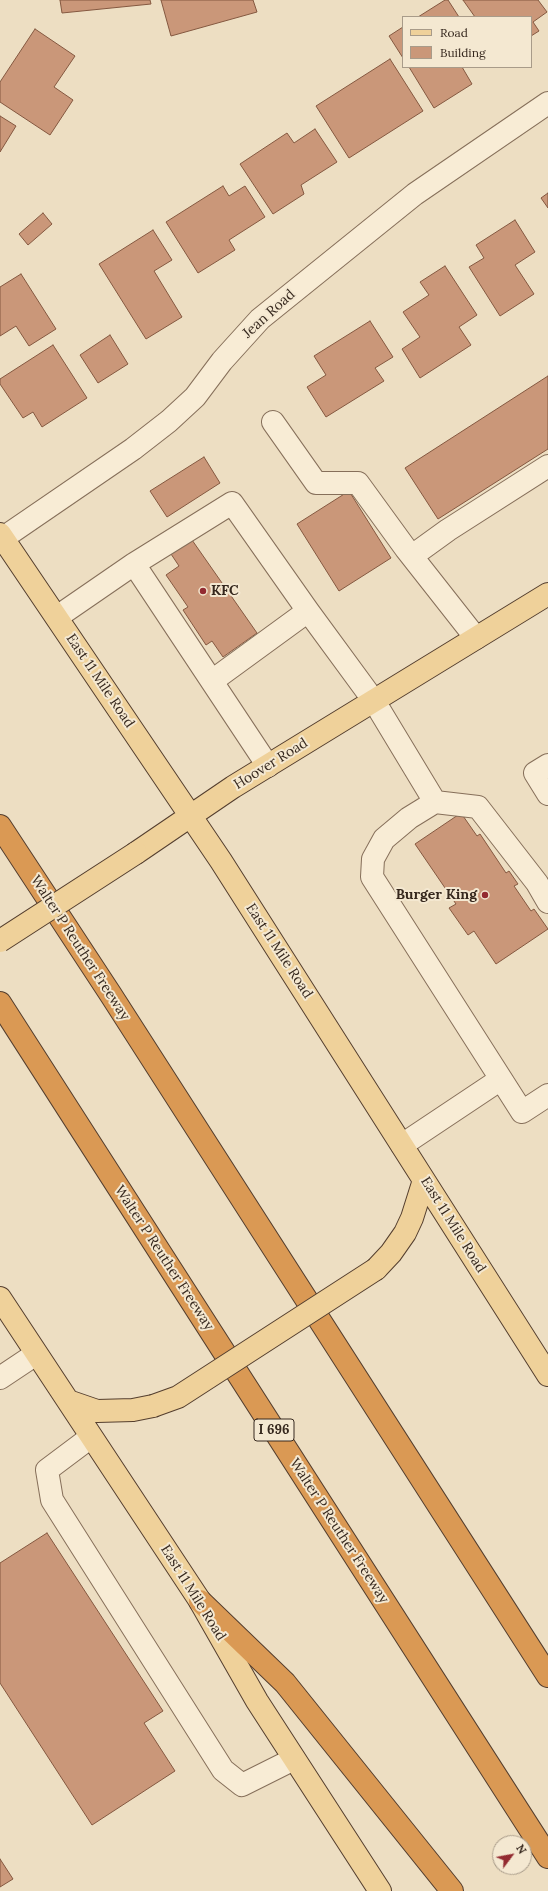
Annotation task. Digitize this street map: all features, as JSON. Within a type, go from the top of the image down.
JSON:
[{"type":"highway","name":"Walter P Reuther Freeway","points":[[0,826],[120,1008],[548,1676]]},
{"type":"highway","name":"Walter P Reuther Freeway","points":[[0,1003],[548,1857]]},
{"type":"highway","points":[[200,1601],[285,1683],[452,1891]]},
{"type":"main road","name":"East 11 Mile Road","points":[[1,536],[191,816],[548,1375]]},
{"type":"main road","name":"Hoover Road","points":[[0,941],[268,766],[547,596]]},
{"type":"main road","points":[[68,1401],[97,1411],[134,1410],[153,1406],[178,1397],[376,1269],[391,1253],[405,1233],[412,1218],[424,1180]]},
{"type":"main road","name":"East 11 Mile Road","points":[[0,1298],[200,1601],[257,1701],[380,1891]]},
{"type":"street","name":"Jean Road","points":[[1,536],[133,449],[169,421],[195,397],[222,361],[260,319],[415,194],[548,103]]},
{"type":"street","points":[[273,422],[316,482],[358,483],[412,556],[476,638]]},
{"type":"street","points":[[412,556],[448,530],[548,466]]},
{"type":"street","points":[[57,617],[134,564],[232,503],[374,701],[435,802]]},
{"type":"street","points":[[134,564],[268,766]]},
{"type":"street","points":[[212,681],[308,611]]},
{"type":"street","points":[[548,765],[535,773],[548,794]]},
{"type":"street","points":[[548,902],[537,882],[478,807],[435,802],[409,818],[384,839],[373,859],[372,877],[522,1112],[548,1095]]},
{"type":"street","points":[[402,1145],[501,1079]]},
{"type":"street","points":[[0,1378],[36,1354]]},
{"type":"street","points":[[91,1437],[47,1470],[52,1500],[223,1770],[242,1785],[294,1759]]},
{"type":"building","points":[[60,0],[150,0],[151,4],[62,13]]},
{"type":"building","points":[[161,0],[253,0],[257,12],[171,36]]},
{"type":"building","points":[[445,0],[448,0],[458,16],[420,16]]},
{"type":"building","points":[[463,0],[538,0],[547,12],[533,22],[539,31],[532,35],[532,16],[474,16]]},
{"type":"building","points":[[402,28],[402,56],[389,36]]},
{"type":"building","points":[[35,29],[75,56],[54,87],[73,100],[50,135],[0,102],[0,82]]},
{"type":"building","points":[[390,59],[423,111],[349,158],[316,106]]},
{"type":"building","points":[[410,68],[463,68],[472,84],[434,108]]},
{"type":"building","points":[[0,116],[16,126],[0,152]]},
{"type":"building","points":[[315,129],[337,162],[301,185],[304,194],[273,214],[240,164],[287,133],[294,143]]},
{"type":"building","points":[[223,186],[229,196],[245,186],[265,217],[229,240],[235,250],[198,273],[166,222]]},
{"type":"building","points":[[548,193],[548,208],[541,198]]},
{"type":"building","points":[[43,213],[52,224],[28,245],[19,234]]},
{"type":"building","points":[[515,220],[535,252],[515,265],[534,294],[500,316],[469,267],[484,258],[476,245]]},
{"type":"building","points":[[153,230],[172,260],[154,271],[182,317],[146,339],[99,264]]},
{"type":"building","points":[[445,266],[477,315],[459,327],[471,345],[420,378],[402,349],[420,337],[403,312],[429,295],[420,282]]},
{"type":"building","points":[[21,274],[56,329],[29,346],[16,326],[0,336],[0,287]]},
{"type":"building","points":[[370,321],[393,357],[375,368],[384,381],[326,417],[307,387],[326,375],[314,356]]},
{"type":"building","points":[[110,335],[128,364],[98,383],[80,355]]},
{"type":"building","points":[[53,345],[87,398],[42,427],[33,412],[23,418],[0,384],[0,379]]},
{"type":"building","points":[[548,376],[548,449],[438,519],[405,468]]},
{"type":"building","points":[[204,457],[220,483],[167,517],[150,491]]},
{"type":"building","points":[[349,491],[391,558],[339,591],[297,524]]},
{"type":"building","name":"KFC","points":[[192,540],[257,633],[223,657],[212,641],[206,645],[183,610],[188,607],[166,575],[179,566],[171,554]]},
{"type":"building","name":"Burger King","points":[[461,813],[477,836],[480,834],[506,873],[509,871],[518,884],[514,886],[531,911],[534,909],[548,929],[496,964],[474,931],[468,935],[449,908],[456,904],[415,844]]},
{"type":"building","points":[[47,1533],[163,1711],[144,1723],[175,1771],[92,1825],[0,1683],[0,1563]]},
{"type":"building","points":[[0,1859],[13,1879],[0,1887]]},
{"type":"place","name":"KFC","points":[[203,591]]},
{"type":"place","name":"Burger King","points":[[485,895]]}]
